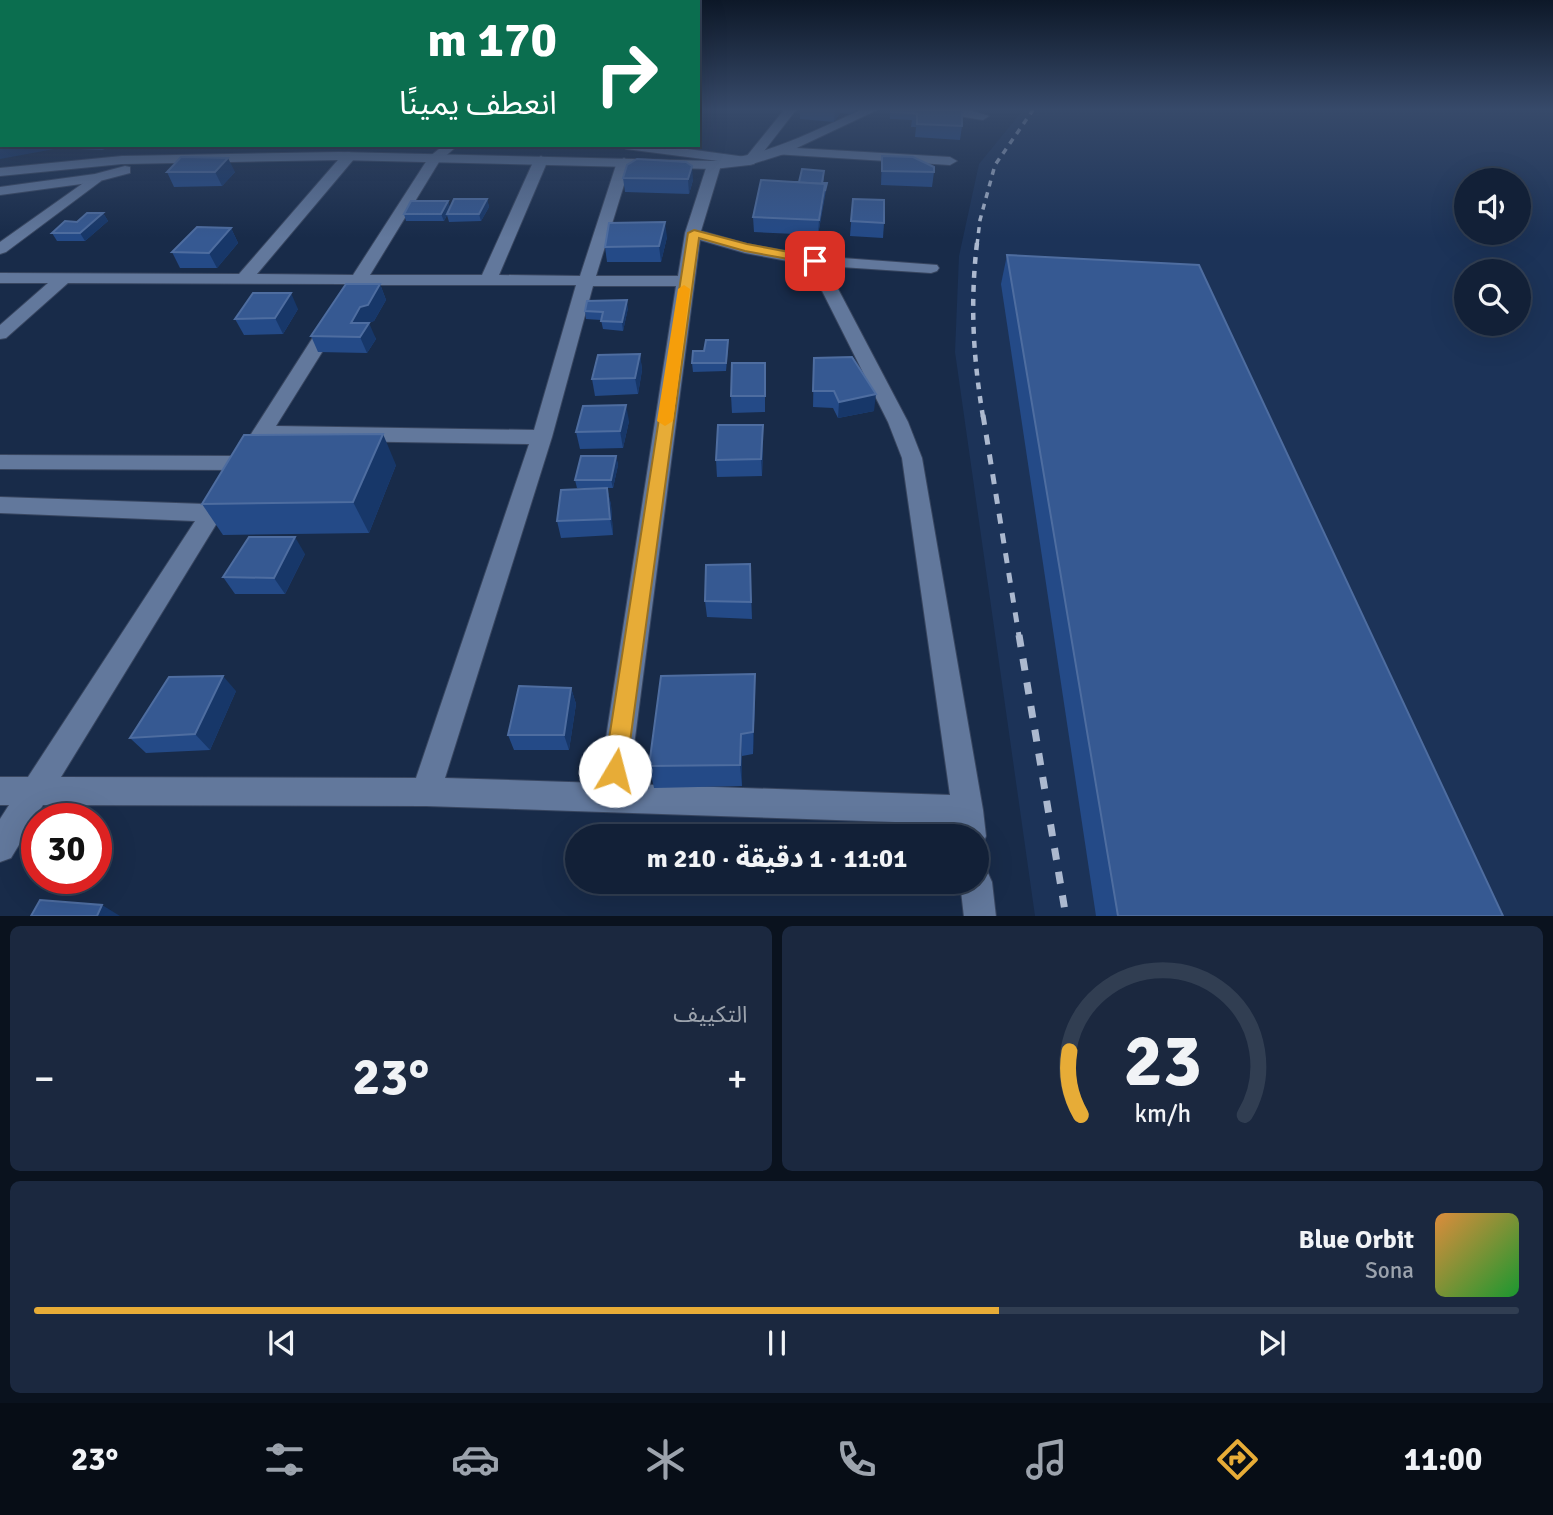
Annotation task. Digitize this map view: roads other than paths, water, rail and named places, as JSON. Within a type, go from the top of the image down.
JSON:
[{"type":"street","points":[[0,249],[130,153]]},
{"type":"street","points":[[0,172],[122,160],[329,153]]},
{"type":"street","points":[[244,279],[345,153]]},
{"type":"street","points":[[354,153],[434,160],[541,160],[625,154],[749,161]]},
{"type":"street","points":[[0,847],[434,160],[443,153]]},
{"type":"street","points":[[749,161],[756,153]]},
{"type":"street","points":[[625,154],[713,165],[749,161],[774,153]]},
{"type":"street","points":[[806,153],[950,162]]},
{"type":"street","points":[[426,792],[542,437],[625,154]]},
{"type":"street","points":[[0,191],[96,178],[162,160]]},
{"type":"street","points":[[488,281],[541,160]]},
{"type":"street","points":[[611,798],[685,281],[694,233],[713,165]]},
{"type":"street","points":[[694,233],[745,248],[815,261],[931,268]]},
{"type":"street","points":[[0,791],[426,792],[611,798],[970,823],[912,458],[898,422],[815,261]]},
{"type":"street","points":[[0,278],[685,281]]},
{"type":"street","points":[[0,334],[64,278]]},
{"type":"street","points":[[264,433],[542,437]]},
{"type":"street","points":[[3,465],[243,463]]},
{"type":"street","points":[[0,505],[212,513]]},
{"type":"street","points":[[977,894],[980,916]]},
{"type":"railway","points":[[977,245],[980,220],[995,165],[1003,153]]},
{"type":"railway","points":[[977,243],[974,330],[983,417]]},
{"type":"railway","points":[[983,415],[1019,636]]},
{"type":"railway","points":[[1019,635],[1066,916]]}]
